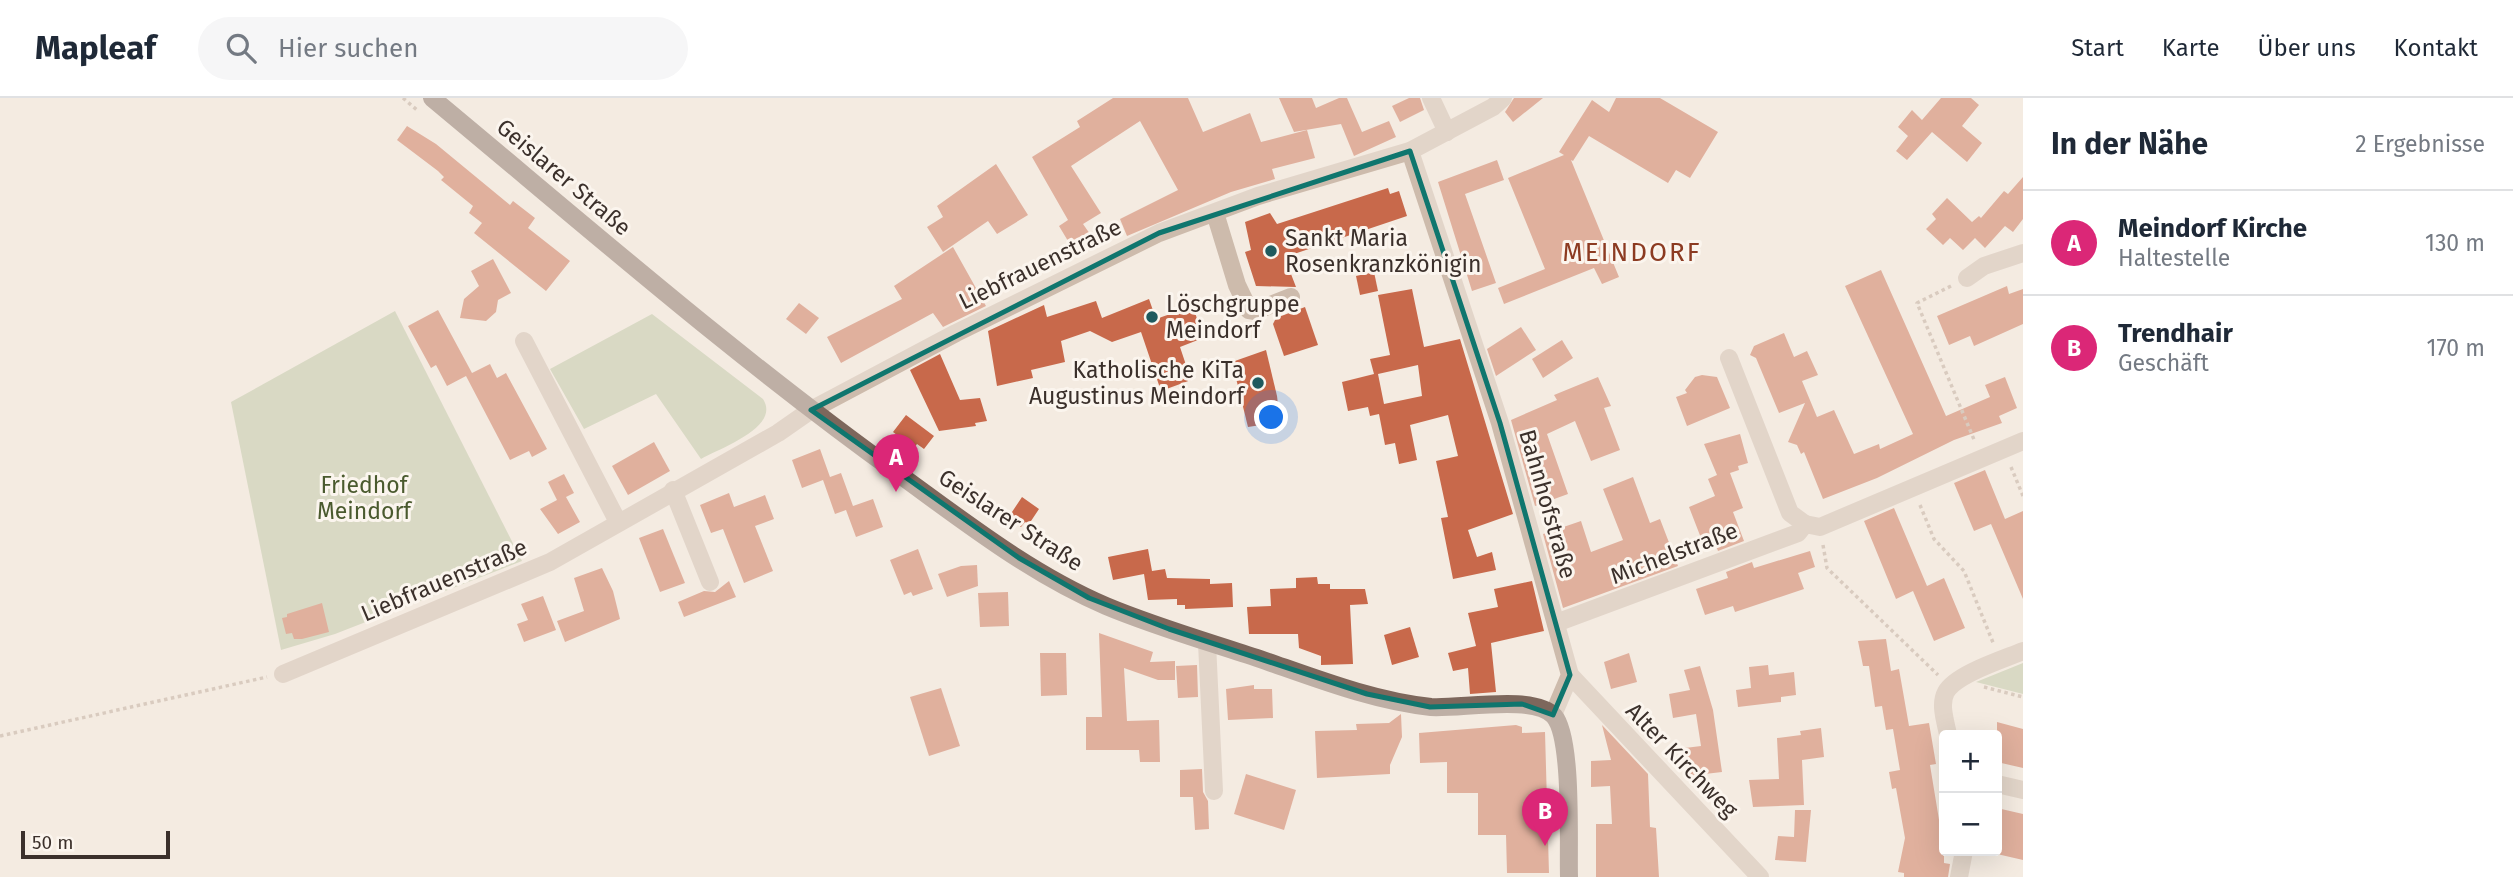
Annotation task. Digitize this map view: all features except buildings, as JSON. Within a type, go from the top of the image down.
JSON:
[{"type":"main road","name":"Geislarer Straße","points":[[432,98],[811,410],[953,513],[1058,582],[1108,607],[1207,643],[1393,701],[1460,708],[1522,704],[1540,706],[1553,715]]},
{"type":"main road","points":[[1553,715],[1565,745],[1569,877]]},
{"type":"street","points":[[1431,98],[1447,132]]},
{"type":"street","name":"Liebfrauenstraße","points":[[283,674],[550,562],[778,433],[811,410],[956,333],[1135,245],[1258,196],[1410,151],[1503,98]]},
{"type":"street","name":"Bahnhofstraße","points":[[1410,151],[1500,423],[1570,675]]},
{"type":"street","points":[[1215,213],[1234,276],[1249,310],[1255,311],[1291,297]]},
{"type":"street","points":[[1967,278],[1984,266],[2023,253]]},
{"type":"street","points":[[524,341],[618,522]]},
{"type":"street","points":[[1729,358],[1790,513],[1812,525]]},
{"type":"street","name":"Michelstraße","points":[[1556,623],[1798,533],[2023,440]]},
{"type":"street","points":[[673,490],[710,582]]},
{"type":"street","points":[[1207,643],[1214,791]]},
{"type":"street","points":[[1947,730],[1943,707],[1951,686],[2023,651]]},
{"type":"street","points":[[1553,715],[1570,675]]},
{"type":"street","name":"Alter Kirchweg","points":[[1570,675],[1760,877]]},
{"type":"street","points":[[2002,785],[2023,790]]},
{"type":"street","points":[[1959,877],[1963,856]]},
{"type":"path","points":[[1967,278],[1917,303],[1982,457]]},
{"type":"path","points":[[2003,449],[2023,496]]},
{"type":"path","points":[[1913,487],[1934,539],[1964,571],[2001,660]]},
{"type":"path","points":[[1812,525],[1827,568],[1942,679],[1951,686],[2023,696]]},
{"type":"path","points":[[0,736],[283,674]]},
{"type":"highlighted area","points":[[1410,151],[1500,423],[1570,675],[1553,715],[1522,704],[1430,707],[1367,694],[1169,629],[1089,598],[1019,558],[811,410],[1159,233]]},
{"type":"green space","name":"Friedhof Meindorf","points":[[395,311],[522,561],[335,634],[281,650],[231,402]]},
{"type":"green space","points":[[652,314],[763,399],[766,409],[764,419],[757,427],[734,443],[701,459],[656,394],[584,429],[550,369]]},
{"type":"green space","points":[[2023,663],[2023,694],[1976,682]]},
{"type":"place","name":"Sankt Maria Rosenkranzkönigin","points":[[1271,251]]},
{"type":"place","name":"Löschgruppe Meindorf","points":[[1152,317]]},
{"type":"place","name":"Katholische KiTa Augustinus Meindorf","points":[[1258,383]]},
{"type":"place","name":"Meindorf Kirche","points":[[896,492]]},
{"type":"place","name":"Trendhair","points":[[1545,846]]},
{"type":"district","name":"MEINDORF","points":[[1632,252]]}]
